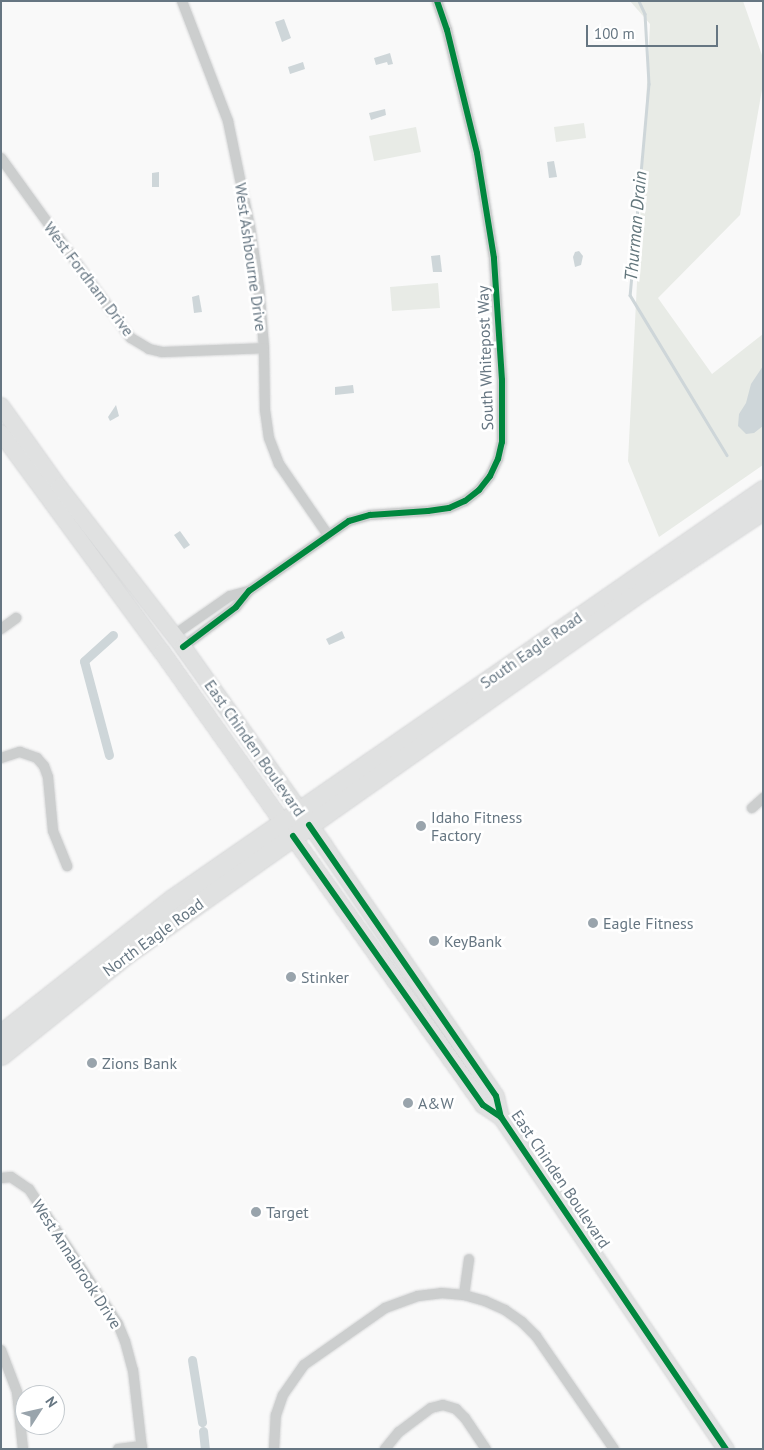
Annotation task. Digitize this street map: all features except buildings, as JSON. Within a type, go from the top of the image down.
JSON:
[{"type":"highway","name":"South Eagle Road","points":[[304,818],[633,597],[636,589],[748,512],[760,498]]},
{"type":"highway","name":"South Eagle Road","points":[[304,818],[760,498]]},
{"type":"highway","name":"North Eagle Road","points":[[1,1055],[107,969],[304,818]]},
{"type":"highway","name":"North Eagle Road","points":[[1,1034],[172,899],[288,829]]},
{"type":"main road","name":"East Chinden Boulevard","points":[[1,406],[59,487],[178,641],[476,1065],[496,1096],[500,1117],[726,1449]]},
{"type":"main road","points":[[1,433],[129,607],[483,1105],[500,1117]]},
{"type":"main road","points":[[418,1015],[437,1027],[462,1062],[476,1065]]},
{"type":"street","name":"West Ashbourne Drive","points":[[182,1],[228,122],[250,227],[259,288],[264,348],[265,410],[269,438],[282,470],[328,535]]},
{"type":"street","name":"South Whitepost Way","points":[[178,641],[236,607],[249,591],[348,521],[370,515],[449,508],[465,500],[478,490],[490,476],[498,459],[502,442],[502,380],[494,258],[477,153],[447,30],[437,1]]},
{"type":"street","name":"West Fordham Drive","points":[[1,158],[131,338],[149,349],[162,352],[264,348]]},
{"type":"street","name":"South Whitepost Way","points":[[178,641],[230,596],[249,591]]},
{"type":"street","points":[[1,629],[16,618]]},
{"type":"street","points":[[1,758],[20,752],[37,758],[44,766],[48,777],[53,831],[67,866]]},
{"type":"street","points":[[752,808],[763,798]]},
{"type":"street","name":"West Annabrook Drive","points":[[6,1177],[29,1189],[118,1324],[125,1340],[133,1370],[142,1447]]},
{"type":"street","points":[[464,1295],[469,1259]]},
{"type":"street","points":[[274,1449],[274,1432],[281,1402],[285,1391],[304,1365],[385,1308],[418,1296],[441,1293],[464,1295],[504,1310],[536,1336],[614,1449]]},
{"type":"street","points":[[1,1350],[17,1392],[23,1449]]},
{"type":"street","points":[[385,1449],[399,1432],[431,1408],[443,1405],[456,1409],[465,1418],[486,1449]]},
{"type":"street","points":[[118,1449],[142,1447]]},
{"type":"shaded area","points":[[630,1],[743,1],[763,58],[763,84],[740,215],[658,298],[712,374],[763,334],[763,465],[659,537],[628,461],[650,24]]},
{"type":"shaded area","points":[[284,19],[291,38],[282,42],[275,22]]},
{"type":"shaded area","points":[[390,53],[393,64],[388,65],[387,62],[376,65],[374,58]]},
{"type":"shaded area","points":[[303,62],[305,69],[290,74],[288,67]]},
{"type":"shaded area","points":[[385,109],[386,115],[371,120],[369,113]]},
{"type":"shaded area","points":[[584,123],[586,138],[556,142],[554,127]]},
{"type":"shaded area","points":[[416,127],[421,152],[374,161],[369,136]]},
{"type":"shaded area","points":[[554,161],[557,177],[549,178],[547,162]]},
{"type":"shaded area","points":[[159,172],[159,187],[152,187],[152,173]]},
{"type":"shaded area","points":[[579,251],[583,256],[581,265],[575,267],[573,257],[575,252]]},
{"type":"shaded area","points":[[440,255],[442,272],[433,272],[431,256]]},
{"type":"shaded area","points":[[438,283],[440,308],[392,311],[390,287]]},
{"type":"shaded area","points":[[199,295],[202,312],[194,313],[192,297]]},
{"type":"shaded area","points":[[763,366],[763,426],[754,433],[746,434],[738,426],[739,414],[746,403],[751,384]]},
{"type":"shaded area","points":[[353,385],[354,393],[335,395],[335,387]]},
{"type":"shaded area","points":[[116,405],[119,416],[110,421],[108,417]]},
{"type":"shaded area","points":[[180,531],[190,545],[184,549],[174,535]]},
{"type":"shaded area","points":[[342,631],[345,638],[329,645],[326,639]]},
{"type":"waterway","name":"Thurman Drain","points":[[639,1],[645,14],[649,84],[630,295],[727,455]]},
{"type":"waterway","points":[[109,755],[84,661],[113,635]]},
{"type":"waterway","points":[[192,1360],[202,1422]]},
{"type":"waterway","points":[[203,1431],[205,1449]]},
{"type":"cycle path","points":[[183,647],[236,607],[249,591],[349,521],[370,515],[449,508],[465,501],[479,490],[490,476],[498,459],[502,442],[502,380],[494,258],[477,153],[447,30],[437,1]]},
{"type":"cycle path","points":[[309,825],[496,1096],[501,1117],[726,1449]]},
{"type":"cycle path","points":[[293,836],[483,1105],[501,1117]]},
{"type":"place","name":"Idaho Fitness Factory","points":[[421,826]]},
{"type":"place","name":"Eagle Fitness","points":[[593,923]]},
{"type":"place","name":"KeyBank","points":[[434,941]]},
{"type":"place","name":"Stinker","points":[[291,977]]},
{"type":"place","name":"Zions Bank","points":[[92,1063]]},
{"type":"place","name":"A&W","points":[[408,1103]]},
{"type":"place","name":"Target","points":[[256,1212]]}]
